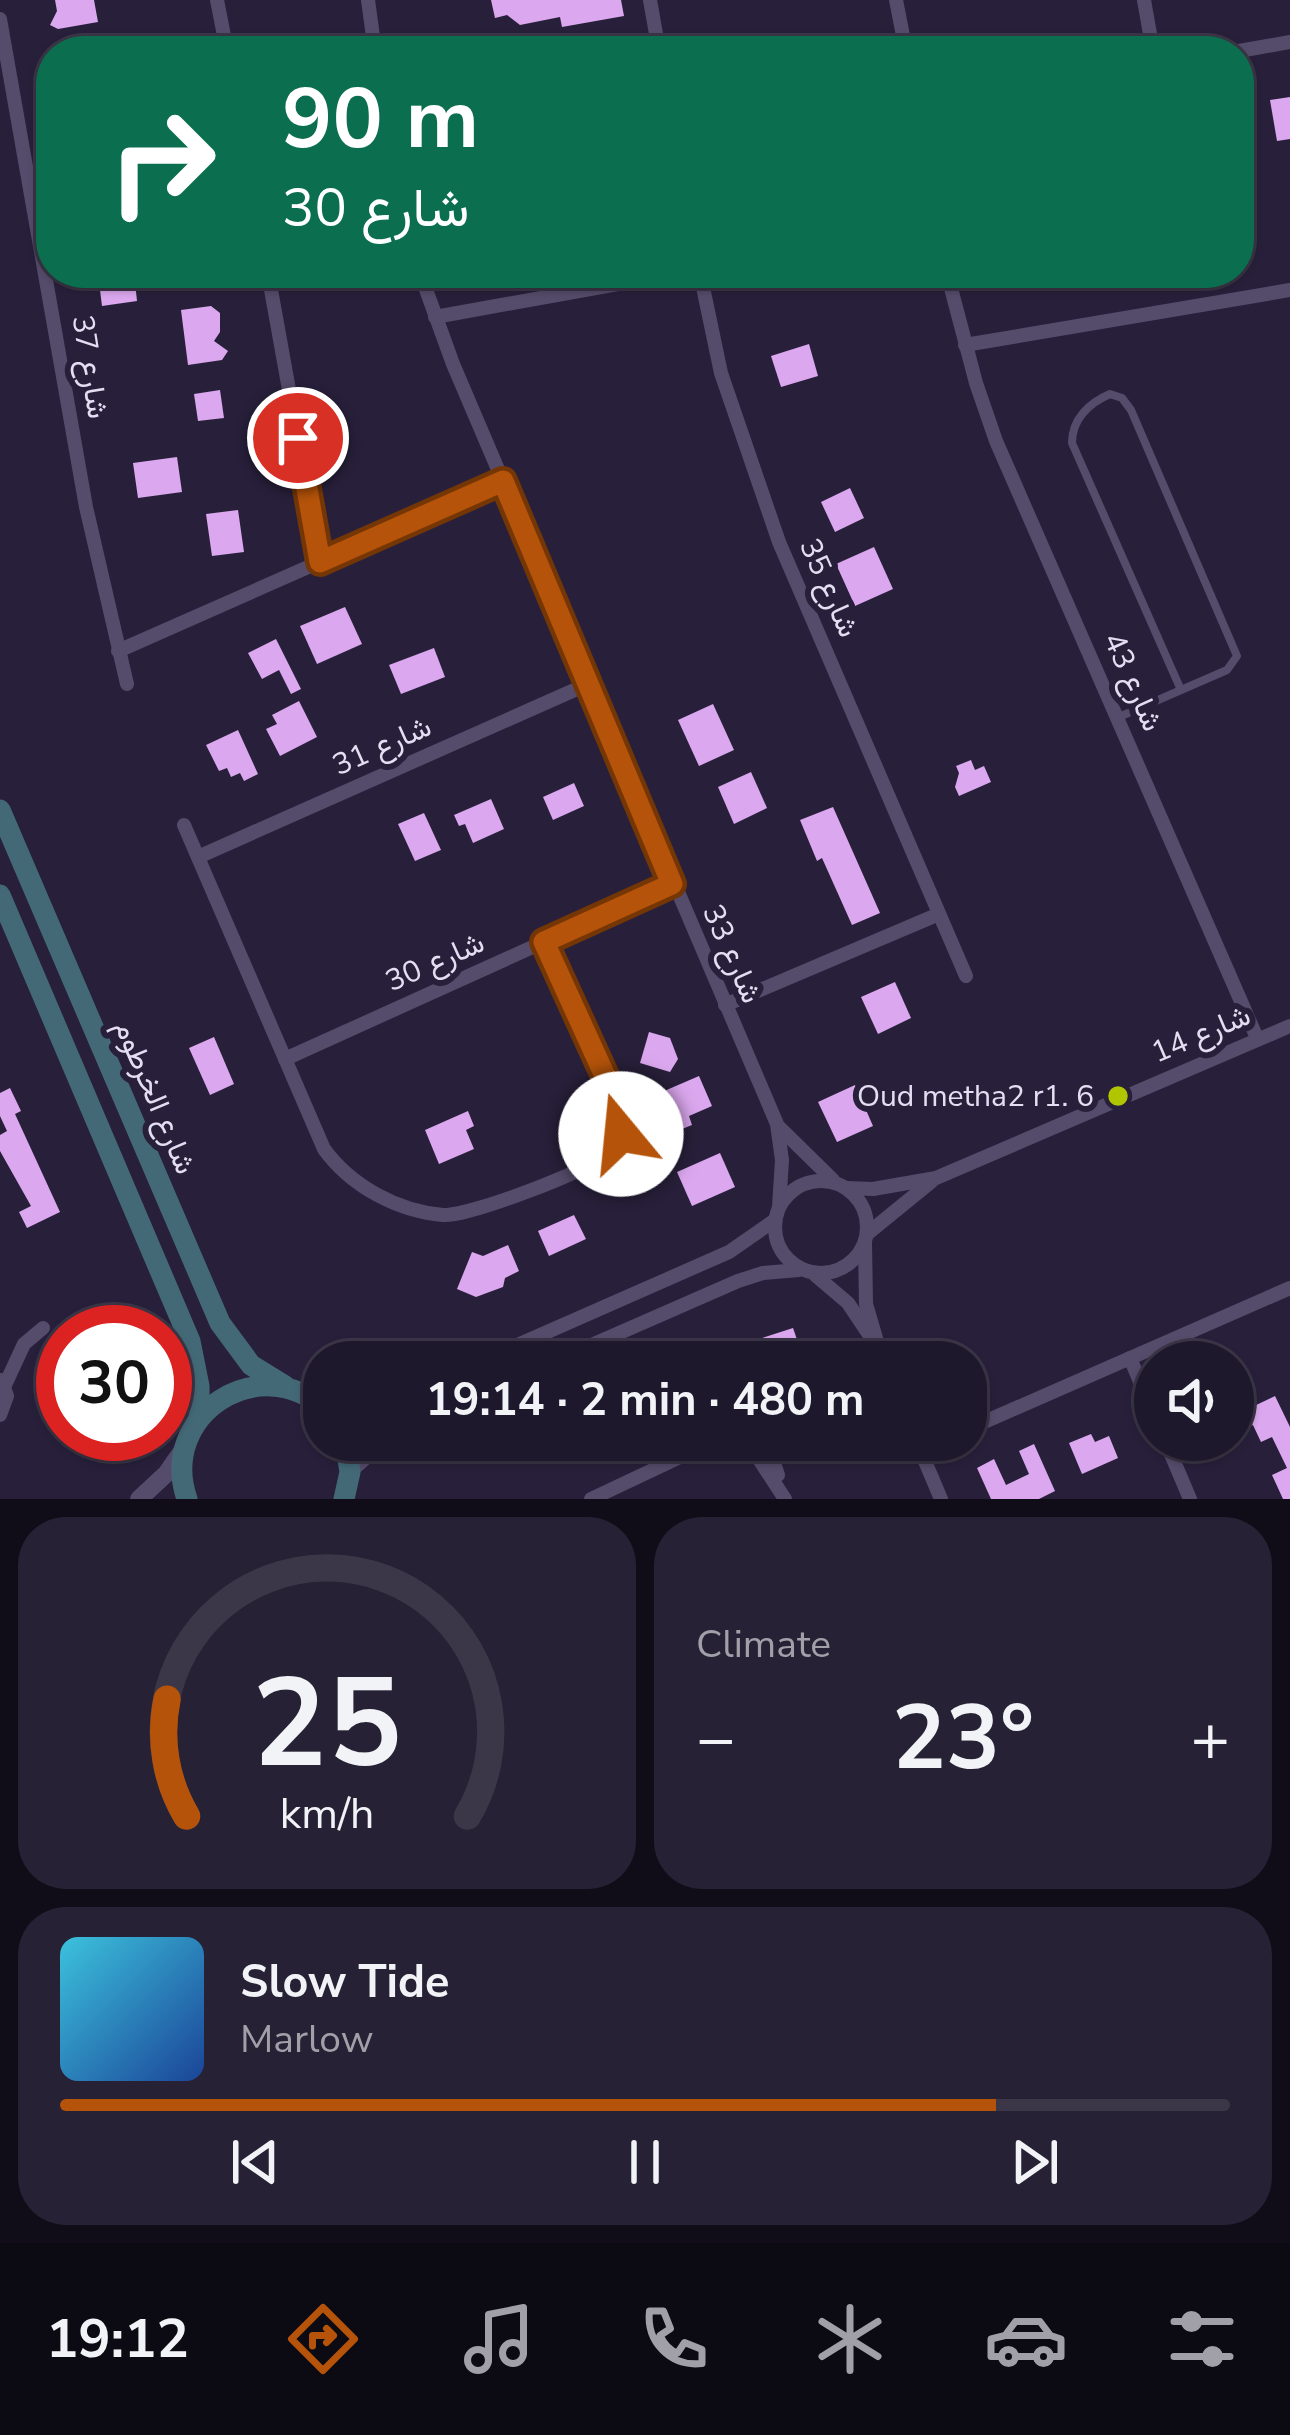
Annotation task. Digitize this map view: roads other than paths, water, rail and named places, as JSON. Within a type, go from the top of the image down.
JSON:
[{"type":"main road","name":"شارع الخرطوم","points":[[0,810],[220,1323],[251,1365],[303,1395]]},
{"type":"main road","name":"شارع الخرطوم","points":[[0,896],[190,1341],[200,1386],[199,1417]]},
{"type":"main road","points":[[192,1431],[212,1403],[247,1386],[285,1386]]},
{"type":"main road","points":[[182,1461],[188,1499]]},
{"type":"main road","points":[[344,1499],[348,1461]]},
{"type":"street","points":[[217,0],[224,36]]},
{"type":"street","points":[[368,0],[373,36]]},
{"type":"street","points":[[650,0],[656,36]]},
{"type":"street","points":[[896,0],[903,36]]},
{"type":"street","points":[[1144,0],[1150,36]]},
{"type":"street","name":"شارع 37","points":[[0,19],[36,223]]},
{"type":"street","points":[[1254,48],[1290,42]]},
{"type":"street","name":"شارع 37","points":[[47,288],[86,507],[127,684]]},
{"type":"street","points":[[271,288],[320,562]]},
{"type":"street","name":"شارع 33","points":[[425,288],[672,884],[777,1124],[782,1160],[777,1214]]},
{"type":"street","points":[[435,316],[594,288]]},
{"type":"street","name":"شارع 35","points":[[703,288],[721,373],[764,504],[966,976]]},
{"type":"street","name":"شارع 43","points":[[951,288],[996,441],[1257,1039]]},
{"type":"street","points":[[965,345],[1290,290]]},
{"type":"street","points":[[118,651],[503,481]]},
{"type":"street","name":"شارع 31","points":[[197,857],[588,683]]},
{"type":"street","points":[[184,825],[324,1149],[350,1178],[374,1194],[421,1211],[457,1215],[481,1210],[565,1174],[603,1142],[610,1117],[605,1079],[544,942]]},
{"type":"street","name":"شارع 30","points":[[285,1058],[672,884]]},
{"type":"street","points":[[725,1005],[939,914]]},
{"type":"street","name":"شارع 14","points":[[842,1186],[898,1186],[937,1178],[1290,1026]]},
{"type":"street","name":"شارع 33","points":[[777,1124],[807,1158],[842,1186]]},
{"type":"street","name":"شارع 14","points":[[866,1238],[937,1178]]},
{"type":"street","points":[[527,1341],[729,1252],[777,1214],[798,1187],[811,1182],[842,1186],[863,1208],[866,1304],[874,1341]]},
{"type":"street","points":[[777,1214],[775,1232],[783,1255],[848,1303],[873,1341]]},
{"type":"street","points":[[601,1341],[763,1273],[836,1271],[848,1265],[866,1238]]},
{"type":"street","points":[[987,1421],[1290,1288]]},
{"type":"street","points":[[0,1414],[7,1396],[3,1382],[24,1345],[36,1335]]},
{"type":"street","points":[[1130,1358],[1134,1367]]},
{"type":"street","points":[[139,1499],[175,1461]]},
{"type":"street","points":[[350,1472],[362,1461]]},
{"type":"street","points":[[591,1499],[672,1461]]},
{"type":"street","points":[[761,1461],[782,1492]]},
{"type":"street","points":[[773,1461],[782,1492]]},
{"type":"street","points":[[925,1461],[940,1499]]},
{"type":"street","points":[[1174,1461],[1190,1499]]},
{"type":"lane","points":[[1118,717],[1181,690],[1230,668],[1236,651],[1131,410],[1116,395],[1093,402],[1072,429],[1074,451],[1181,690]]},
{"type":"place","name":"Oud metha2 r1. 6","points":[[1118,1096]]}]
